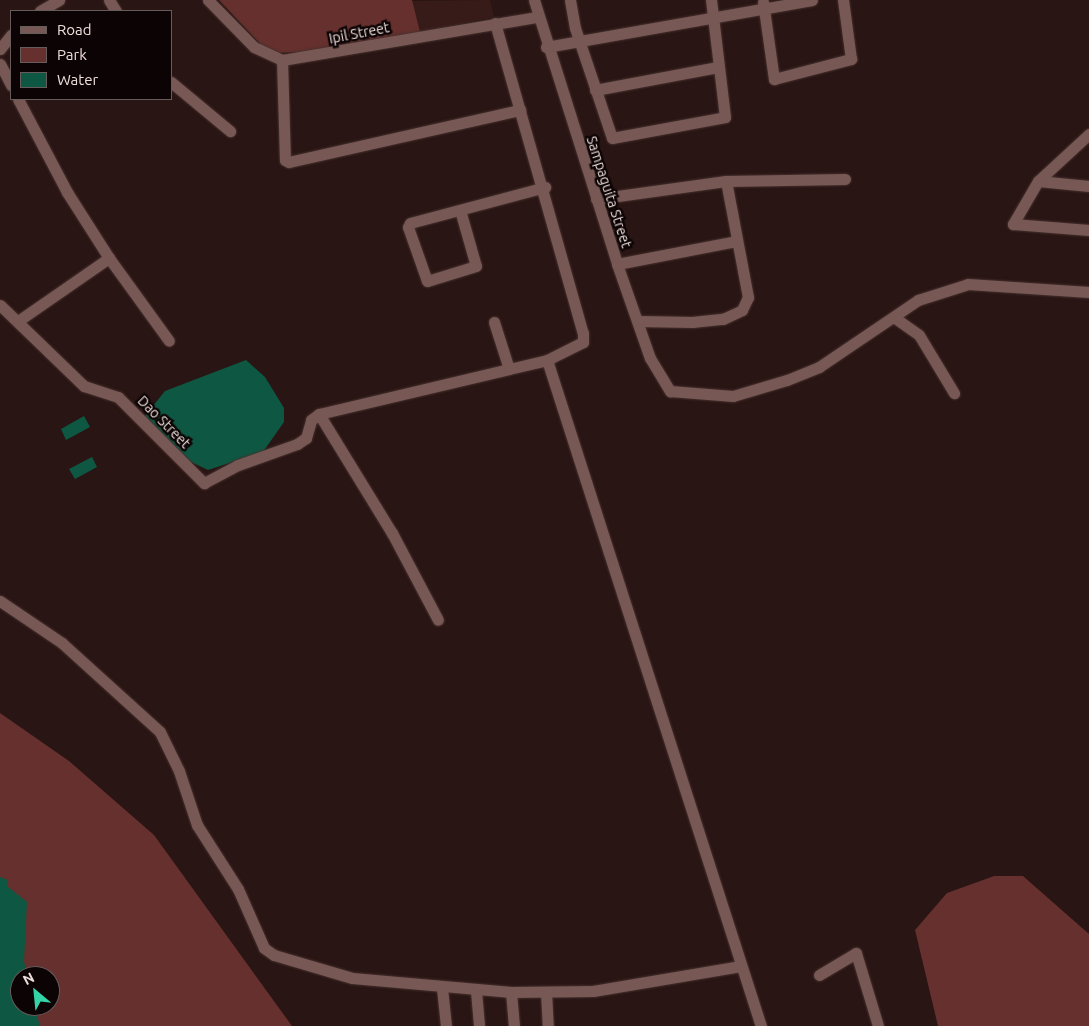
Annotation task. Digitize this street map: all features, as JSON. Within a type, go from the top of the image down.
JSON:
[{"type":"street","points":[[42,10],[59,0]]},
{"type":"street","points":[[208,0],[254,47],[282,60],[285,160],[296,162],[520,110]]},
{"type":"street","name":"Sampaguita Street","points":[[534,0],[546,47],[617,264],[650,358],[666,389],[689,395],[734,396],[787,380],[819,367],[895,318]]},
{"type":"street","points":[[570,0],[579,40],[612,138],[722,120],[726,113],[718,67],[714,14],[711,0]]},
{"type":"street","points":[[546,47],[764,4],[812,0]]},
{"type":"street","points":[[764,4],[774,79],[851,60],[843,0]]},
{"type":"street","name":"Ipil Street","points":[[282,60],[537,17]]},
{"type":"street","points":[[438,620],[392,534],[315,417],[547,360],[584,339],[545,188],[495,23]]},
{"type":"street","points":[[0,49],[10,36]]},
{"type":"street","points":[[0,64],[10,83]]},
{"type":"street","points":[[595,90],[718,67]]},
{"type":"street","points":[[172,83],[230,131]]},
{"type":"street","points":[[19,100],[67,192],[109,258],[169,341]]},
{"type":"street","points":[[1087,137],[1038,181],[1013,224],[1089,230]]},
{"type":"street","points":[[596,199],[726,181],[845,179]]},
{"type":"street","points":[[638,321],[715,320],[742,310],[748,297],[726,181]]},
{"type":"street","points":[[1038,181],[1089,186]]},
{"type":"street","points":[[460,210],[476,266],[427,281],[409,225],[460,210],[545,188]]},
{"type":"street","points":[[617,264],[736,241]]},
{"type":"street","points":[[18,321],[109,258]]},
{"type":"street","points":[[954,393],[919,335],[895,318],[918,300],[968,284],[1089,292]]},
{"type":"street","name":"Dao Street","points":[[0,305],[84,386],[118,396],[204,483],[238,465],[297,444],[306,438],[315,417]]},
{"type":"street","points":[[494,322],[509,369]]},
{"type":"street","points":[[547,360],[761,1026]]},
{"type":"street","points":[[0,601],[88,665],[160,732],[179,771],[197,825],[238,889],[264,948],[274,955],[308,967],[352,978],[476,992],[546,992],[647,984],[741,966]]},
{"type":"street","points":[[819,975],[856,953],[876,1025]]},
{"type":"street","points":[[442,988],[442,1026]]},
{"type":"street","points":[[476,992],[479,1026]]},
{"type":"street","points":[[510,992],[514,1026]]},
{"type":"street","points":[[546,992],[548,1026]]},
{"type":"shaded area","points":[[490,0],[494,17],[420,32],[411,1]]},
{"type":"green space","points":[[219,0],[412,0],[420,32],[340,51],[269,53]]},
{"type":"green space","points":[[0,713],[69,761],[154,835],[292,1026],[0,1026]]},
{"type":"green space","points":[[994,876],[1023,876],[1089,934],[1089,1026],[938,1026],[915,930],[947,893]]},
{"type":"water","points":[[246,360],[265,377],[284,408],[284,422],[263,452],[208,470],[187,460],[144,417],[165,391]]},
{"type":"water","points":[[84,416],[90,427],[66,440],[61,429]]},
{"type":"water","points":[[92,457],[97,467],[75,479],[69,469]]},
{"type":"water","points":[[0,877],[8,880],[7,886],[27,902],[25,966],[10,966],[10,1016],[37,1016],[40,1026],[0,1026]]}]
